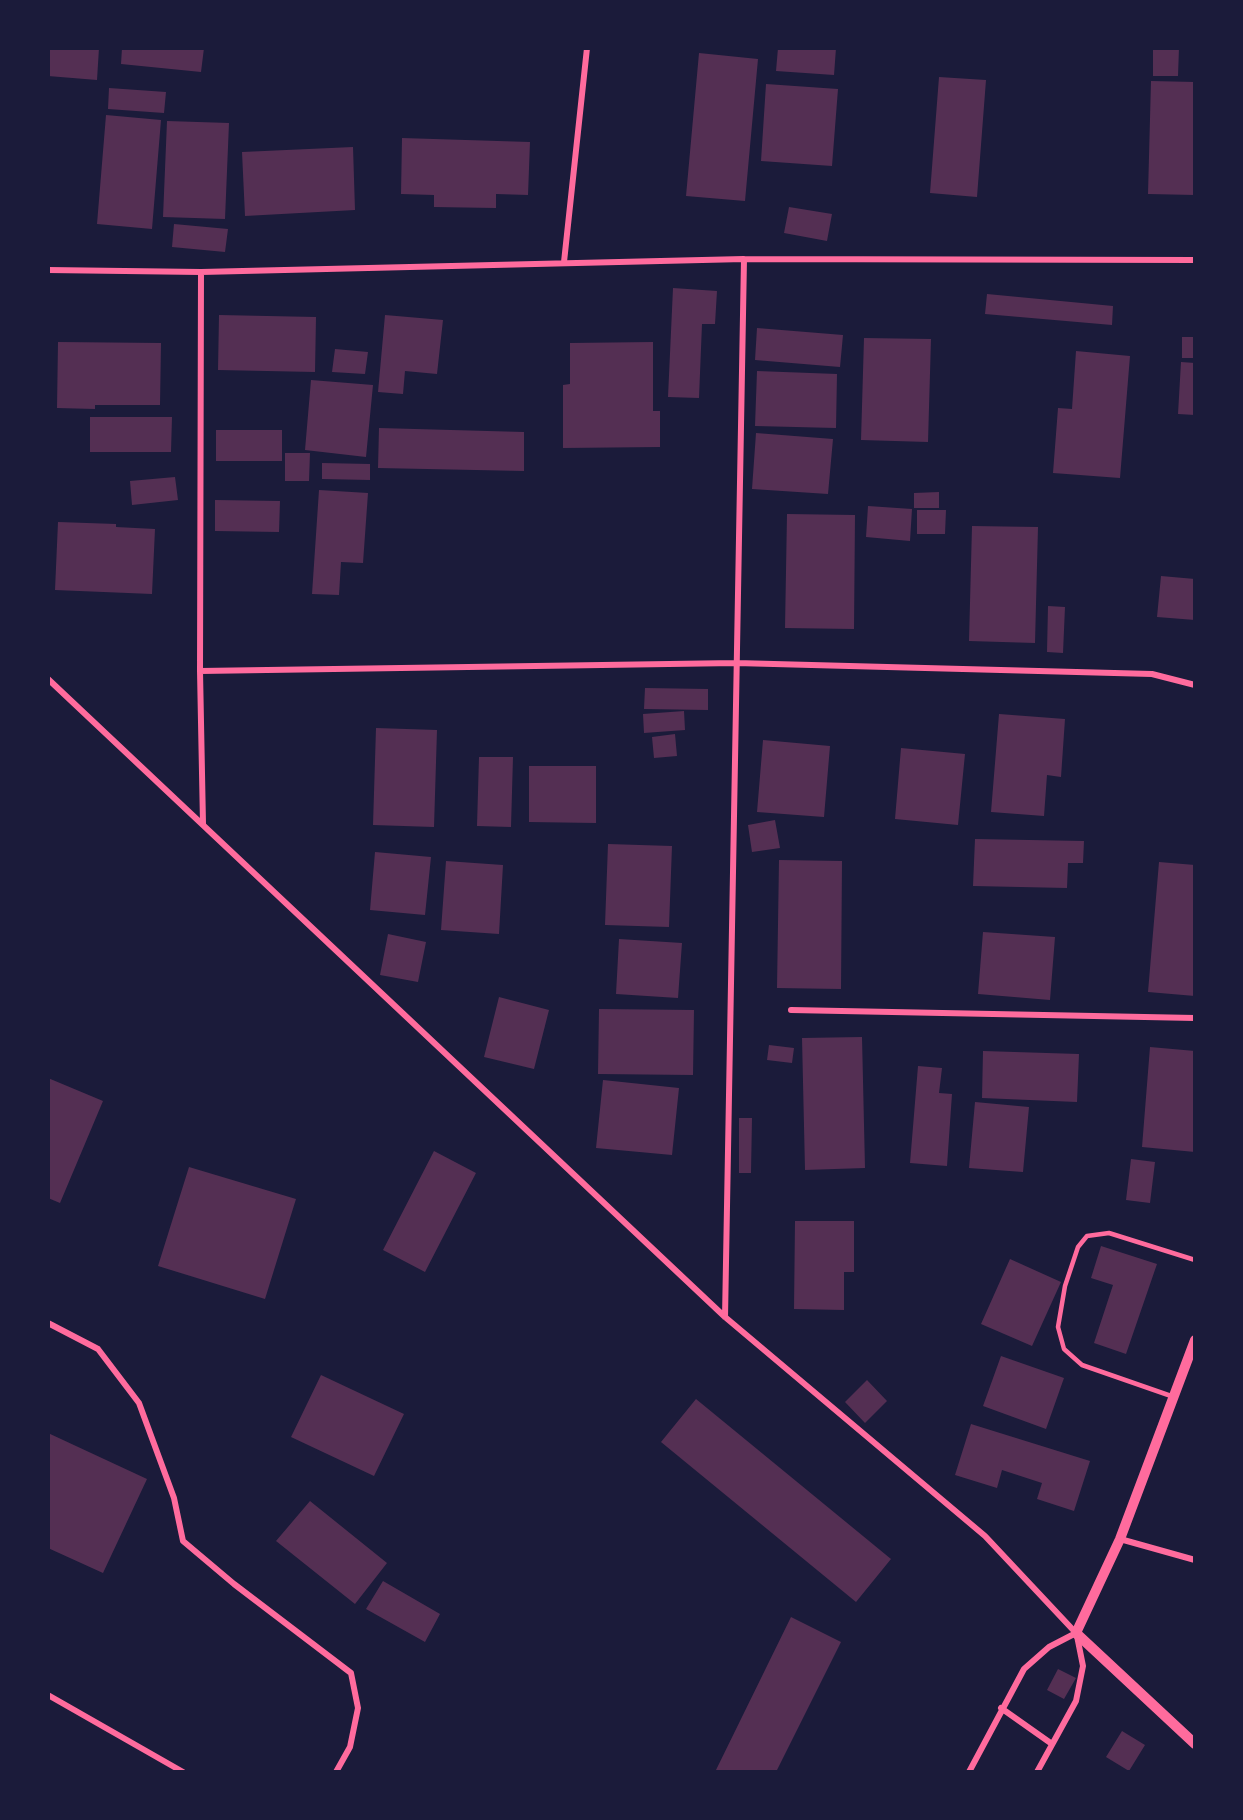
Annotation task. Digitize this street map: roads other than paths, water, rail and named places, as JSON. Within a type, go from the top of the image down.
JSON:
[{"type":"street","points":[[564,262],[587,48]]},
{"type":"street","points":[[725,1317],[744,259]]},
{"type":"street","points":[[48,270],[201,272],[744,259],[1195,260]]},
{"type":"street","points":[[201,272],[200,671],[203,824]]},
{"type":"street","points":[[200,671],[735,663],[1152,674],[1195,685]]},
{"type":"street","points":[[48,679],[725,1317],[984,1536],[1076,1633],[1195,1744]]},
{"type":"street","points":[[790,1010],[1195,1018]]},
{"type":"street","points":[[48,1323],[98,1350],[139,1403],[174,1498],[183,1540],[234,1584],[351,1672],[358,1708],[350,1747],[336,1772]]},
{"type":"street","points":[[1037,1772],[1076,1701],[1083,1666],[1076,1633],[1120,1539],[1195,1340]]},
{"type":"street","points":[[1120,1539],[1195,1560]]},
{"type":"street","points":[[969,1772],[1001,1708],[1024,1669],[1049,1647],[1076,1633]]},
{"type":"street","points":[[48,1695],[183,1772]]},
{"type":"street","points":[[1001,1708],[1052,1744]]},
{"type":"lane","points":[[1174,1397],[1082,1365],[1064,1349],[1058,1327],[1065,1287],[1078,1247],[1087,1236],[1109,1233],[1195,1260]]}]
